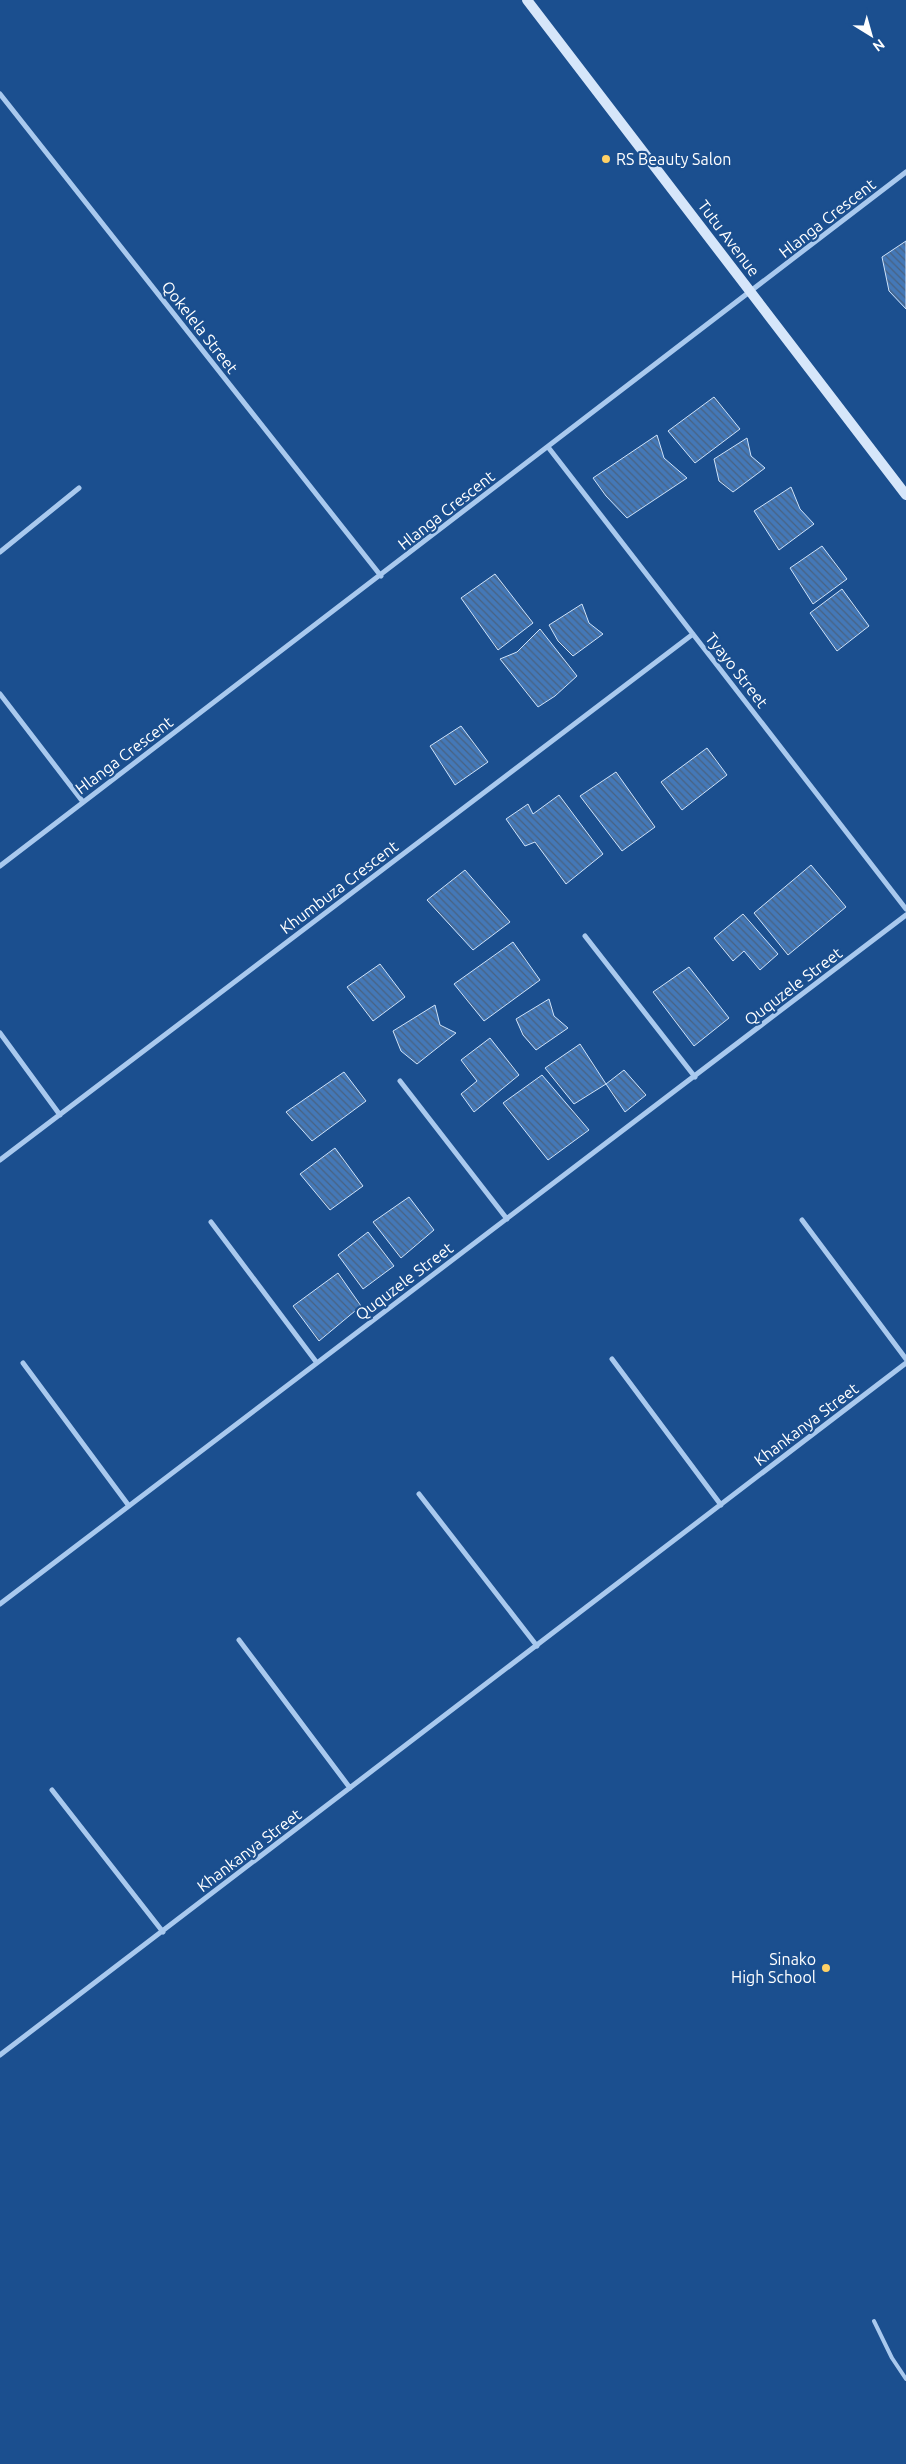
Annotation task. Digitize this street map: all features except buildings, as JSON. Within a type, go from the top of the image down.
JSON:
[{"type":"street","name":"Tutu Avenue","points":[[527,0],[906,495]]},
{"type":"street","name":"Qokelela Street","points":[[0,94],[381,576]]},
{"type":"street","name":"Hlanga Crescent","points":[[0,866],[906,172]]},
{"type":"street","name":"Tyayo Street","points":[[548,447],[906,909]]},
{"type":"street","points":[[0,552],[79,488]]},
{"type":"street","name":"Khumbuza Crescent","points":[[0,1160],[693,634]]},
{"type":"street","points":[[0,694],[82,802]]},
{"type":"street","name":"Ququzele Street","points":[[0,1604],[906,915]]},
{"type":"street","points":[[586,936],[695,1076]]},
{"type":"street","points":[[0,1033],[60,1115]]},
{"type":"street","points":[[400,1081],[507,1219]]},
{"type":"street","points":[[802,1220],[906,1359]]},
{"type":"street","points":[[211,1222],[317,1363]]},
{"type":"street","points":[[612,1359],[721,1505]]},
{"type":"street","points":[[23,1363],[130,1506]]},
{"type":"street","name":"Khankanya Street","points":[[0,2055],[906,1363]]},
{"type":"street","points":[[419,1494],[537,1646]]},
{"type":"street","points":[[239,1640],[350,1788]]},
{"type":"street","points":[[52,1790],[163,1932]]},
{"type":"lane","points":[[874,2321],[892,2358],[906,2379]]},
{"type":"place","name":"RS Beauty Salon","points":[[606,159]]},
{"type":"place","name":"Sinako High School","points":[[826,1968]]}]
